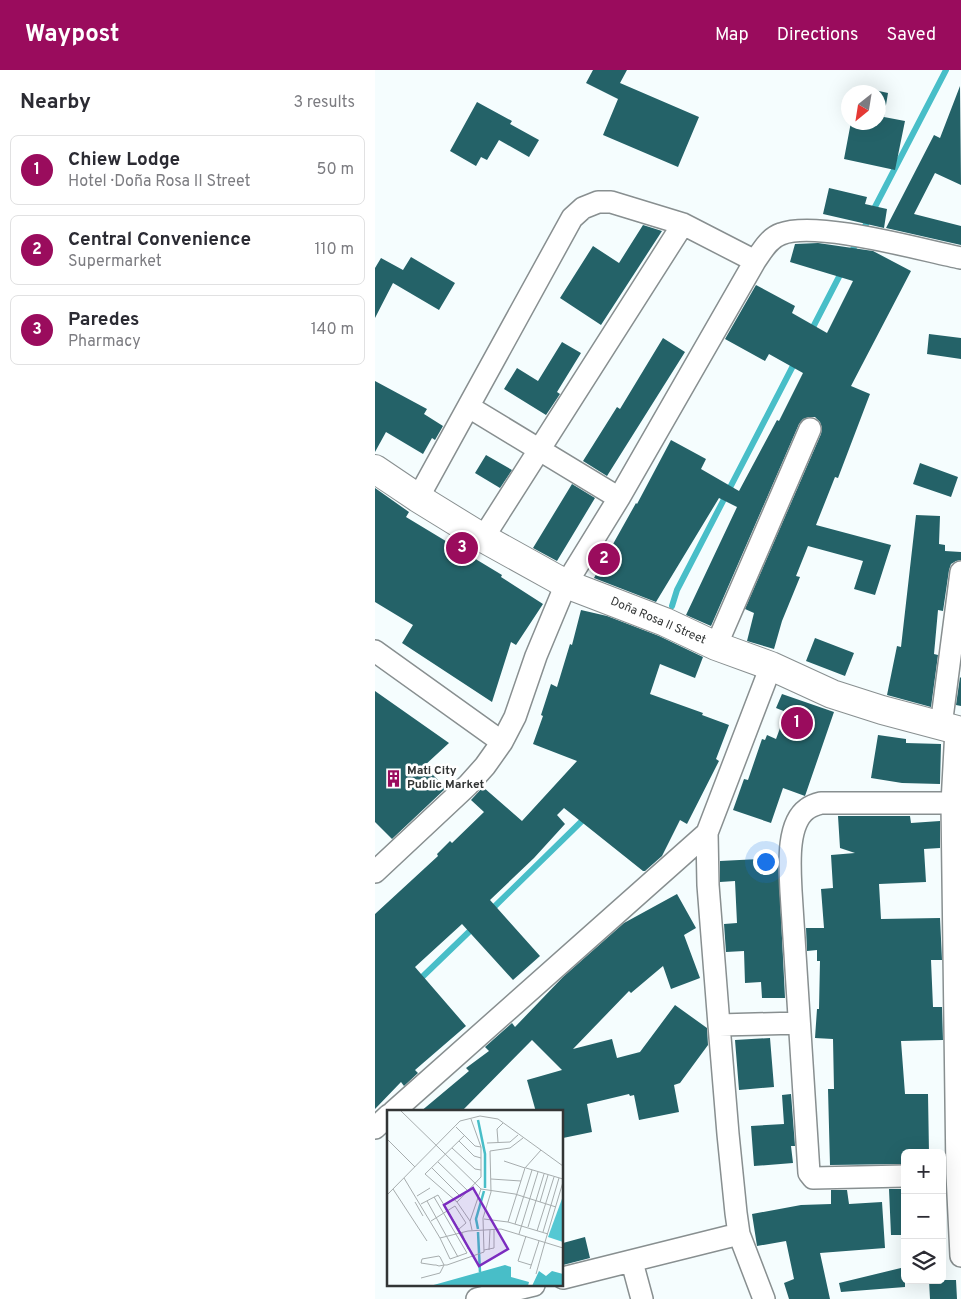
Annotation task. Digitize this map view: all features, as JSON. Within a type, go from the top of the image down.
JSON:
[{"type":"main road","name":"Doña Rosa II Street","points":[[375,468],[418,498],[483,538],[566,584],[665,622],[716,646],[771,666],[832,694],[953,729]]},
{"type":"street","points":[[418,498],[572,218],[583,208],[598,202],[611,202],[683,224],[755,261]]},
{"type":"street","points":[[483,538],[683,224]]},
{"type":"street","points":[[375,872],[468,785],[485,766],[502,742],[518,710],[536,656],[566,584],[619,498],[755,261],[769,242],[785,232],[809,230],[845,234],[961,258]]},
{"type":"street","points":[[469,407],[619,498]]},
{"type":"street","points":[[716,646],[810,429]]},
{"type":"street","points":[[961,572],[953,729],[952,803],[953,1174],[961,1256]]},
{"type":"street","points":[[375,651],[502,742]]},
{"type":"street","points":[[764,1299],[739,1234],[719,1025],[708,885],[707,833],[771,666]]},
{"type":"street","points":[[901,1176],[813,1178],[808,1167],[790,869],[793,833],[799,817],[807,808],[821,803],[952,803]]},
{"type":"street","points":[[395,1110],[707,833]]},
{"type":"street","points":[[719,1025],[799,1023]]},
{"type":"street","points":[[375,1128],[387,1117]]},
{"type":"street","points":[[564,1278],[739,1234]]},
{"type":"street","points":[[632,1262],[642,1299]]},
{"type":"street","points":[[480,1299],[530,1286]]},
{"type":"building","points":[[593,70],[627,70],[620,83],[699,117],[678,167],[603,135],[618,99],[586,83]]},
{"type":"building","points":[[960,86],[961,185],[935,173],[914,214],[961,226],[961,245],[886,228],[934,135],[940,138]]},
{"type":"building","points":[[477,102],[512,121],[510,124],[539,140],[529,157],[499,140],[487,160],[481,157],[476,166],[450,151]]},
{"type":"building","points":[[886,117],[905,121],[895,170],[844,159],[849,130],[886,130]]},
{"type":"building","points":[[829,188],[867,197],[865,204],[887,209],[884,228],[823,214]]},
{"type":"building","points":[[643,225],[662,231],[601,325],[560,298],[593,246],[619,263]]},
{"type":"building","points":[[818,243],[873,251],[911,271],[851,386],[870,394],[838,478],[835,477],[816,525],[891,545],[875,595],[854,589],[863,561],[808,546],[796,576],[800,577],[782,621],[774,649],[747,641],[754,613],[745,609],[821,434],[820,422],[815,417],[803,419],[799,424],[711,626],[686,615],[737,507],[719,498],[656,602],[594,578],[671,440],[706,459],[701,469],[739,491],[777,420],[779,421],[803,373],[769,354],[765,361],[725,339],[756,285],[795,306],[792,313],[827,333],[853,281],[790,262],[795,244]]},
{"type":"building","points":[[411,257],[455,283],[439,310],[393,283],[375,318],[375,268],[381,258],[403,270]]},
{"type":"building","points":[[929,334],[961,338],[961,359],[927,354]]},
{"type":"building","points":[[663,338],[685,352],[607,476],[583,461],[617,407],[620,409]]},
{"type":"building","points":[[562,342],[581,353],[557,392],[560,394],[546,415],[504,389],[517,368],[538,381]]},
{"type":"building","points":[[375,381],[427,409],[424,414],[443,426],[435,440],[432,438],[423,454],[386,432],[375,452]]},
{"type":"building","points":[[486,455],[512,470],[500,488],[475,473]]},
{"type":"building","points":[[920,463],[958,477],[951,497],[913,484]]},
{"type":"building","points":[[572,484],[595,498],[557,561],[533,548]]},
{"type":"building","points":[[375,488],[409,512],[406,517],[502,575],[501,577],[543,604],[516,645],[511,642],[492,702],[402,643],[413,625],[375,602]]},
{"type":"building","points":[[916,515],[940,516],[939,544],[945,545],[945,551],[961,552],[961,560],[951,564],[949,570],[943,611],[938,610],[934,654],[938,655],[931,707],[887,695],[897,646],[901,647]]},
{"type":"building","points":[[581,610],[607,616],[659,636],[703,657],[695,678],[660,664],[650,694],[703,713],[702,715],[729,725],[716,759],[719,761],[687,824],[680,820],[662,856],[645,871],[564,808],[557,815],[565,824],[534,858],[490,900],[540,956],[513,980],[462,924],[415,967],[466,1026],[415,1070],[418,1073],[404,1086],[401,1082],[375,1109],[375,914],[438,856],[437,854],[450,841],[452,843],[484,812],[471,800],[483,787],[522,821],[577,761],[533,744],[543,716],[541,715],[551,684],[557,687],[570,644],[572,645]]},
{"type":"building","points":[[815,638],[854,653],[845,676],[806,661]]},
{"type":"building","points":[[961,678],[961,706],[956,705]]},
{"type":"building","name":"Mati City Public Market","points":[[375,691],[449,743],[424,766],[446,788],[392,839],[375,822]]},
{"type":"building","points":[[782,694],[834,712],[805,796],[783,788],[771,823],[733,810],[744,779],[748,780],[762,739],[765,740],[767,735],[776,739],[786,712],[776,708]]},
{"type":"building","points":[[878,735],[906,739],[906,743],[941,744],[940,784],[902,783],[871,778]]},
{"type":"building","points":[[838,816],[910,816],[911,823],[940,821],[940,848],[924,849],[926,882],[879,884],[881,919],[940,918],[942,960],[931,960],[933,1007],[942,1007],[943,1040],[901,1041],[905,1094],[928,1094],[929,1149],[901,1149],[901,1164],[830,1165],[828,1089],[834,1089],[833,1039],[815,1038],[817,1009],[819,1009],[820,961],[817,961],[817,950],[807,951],[806,928],[824,928],[821,889],[833,888],[831,855],[855,853],[840,848]]},
{"type":"building","points":[[778,858],[785,998],[762,998],[761,982],[745,983],[744,951],[726,952],[724,924],[737,923],[735,881],[720,882],[720,861]]},
{"type":"building","points":[[677,894],[696,928],[684,935],[700,978],[671,989],[663,966],[631,993],[629,991],[573,1049],[612,1039],[617,1058],[640,1052],[675,1005],[707,1028],[708,1045],[680,1083],[674,1085],[679,1112],[639,1120],[634,1095],[630,1096],[629,1094],[587,1104],[592,1132],[564,1138],[564,1110],[535,1110],[527,1080],[562,1070],[532,1040],[463,1110],[422,1110],[469,1071],[466,1068],[489,1051],[485,1047],[512,1023],[515,1027],[563,977],[624,923]]},
{"type":"building","points":[[770,1038],[774,1087],[739,1090],[735,1040]]},
{"type":"building","points":[[791,1094],[795,1146],[791,1146],[793,1163],[754,1166],[751,1126],[784,1124],[782,1095]]},
{"type":"building","points":[[889,1189],[901,1189],[901,1235],[891,1235]]},
{"type":"building","points":[[831,1190],[847,1190],[849,1204],[882,1202],[885,1248],[820,1253],[830,1299],[789,1299],[784,1283],[794,1279],[786,1241],[757,1246],[752,1214],[801,1205],[831,1204]]},
{"type":"building","points":[[585,1237],[590,1258],[564,1265],[564,1243]]},
{"type":"building","points":[[901,1268],[901,1284],[905,1284],[905,1287],[841,1292],[839,1283]]},
{"type":"building","points":[[946,1280],[956,1280],[957,1299],[930,1299],[929,1284],[946,1284]]},
{"type":"waterway","points":[[850,255],[946,70]]},
{"type":"waterway","points":[[810,333],[842,271]]},
{"type":"waterway","points":[[672,606],[677,590],[796,360]]},
{"type":"waterway","points":[[490,911],[587,816]]},
{"type":"waterway","points":[[417,982],[474,927]]},
{"type":"place","name":"Paredes","points":[[462,548]]},
{"type":"place","name":"Central Convenience","points":[[604,559]]},
{"type":"place","name":"Chiew Lodge","points":[[797,723]]},
{"type":"place","name":"Mati City Public Market","points":[[393,778]]}]
